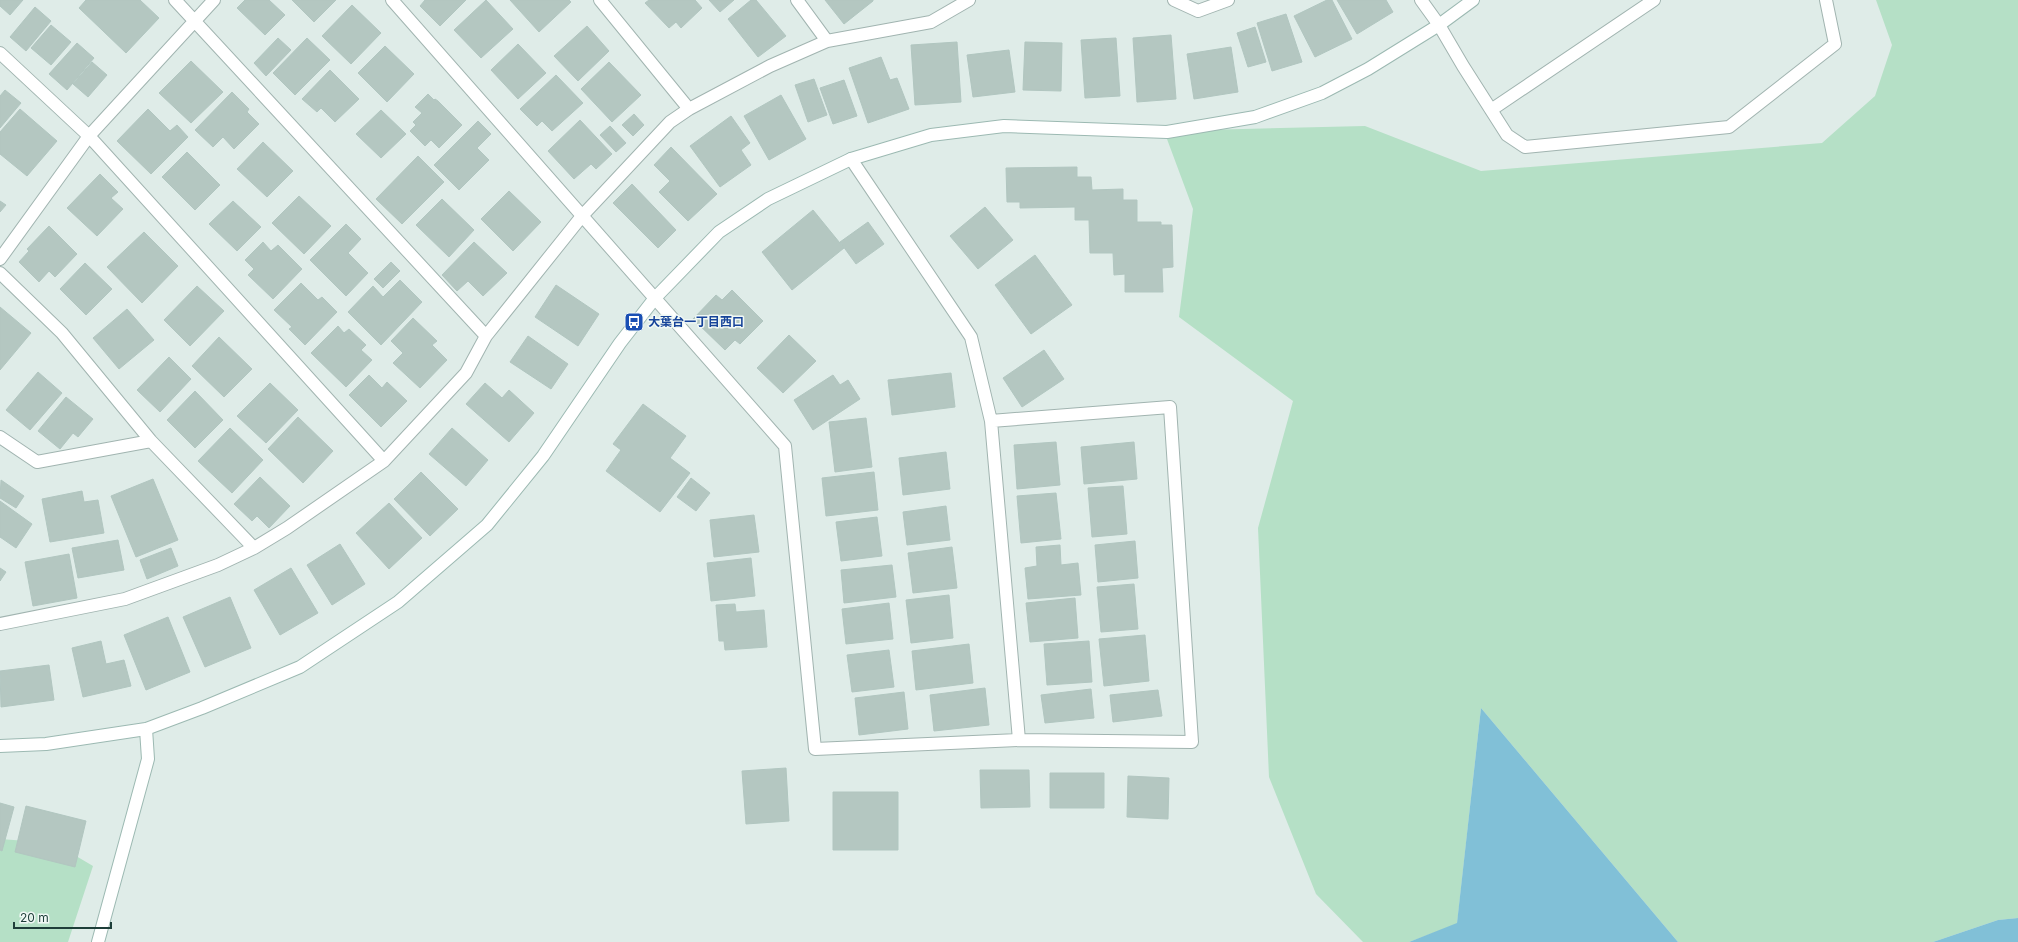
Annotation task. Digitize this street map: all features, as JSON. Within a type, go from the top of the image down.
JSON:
[{"type":"street","points":[[175,0],[486,336]]},
{"type":"street","points":[[0,260],[88,136],[194,19],[214,0]]},
{"type":"street","points":[[392,0],[785,446],[815,749],[1019,740],[1192,742],[1170,407],[991,421]]},
{"type":"street","points":[[600,0],[689,109]]},
{"type":"street","points":[[797,0],[828,41]]},
{"type":"street","points":[[0,624],[125,599],[218,564],[254,548],[384,461],[466,373],[486,336],[582,216],[670,122],[689,109],[770,66],[828,41],[931,22],[969,0]]},
{"type":"street","points":[[1174,0],[1198,11],[1228,0]]},
{"type":"street","points":[[1190,0],[1198,11]]},
{"type":"street","points":[[1421,0],[1439,25],[1507,135],[1525,147],[1729,127],[1835,44],[1826,0]]},
{"type":"street","points":[[0,746],[46,744],[146,729],[202,708],[300,667],[398,602],[487,525],[543,456],[620,343],[655,298],[719,232],[768,199],[850,159],[932,134],[1004,126],[1167,132],[1255,117],[1322,93],[1368,68],[1439,25],[1473,0]]},
{"type":"street","points":[[1491,110],[1654,0]]},
{"type":"street","points":[[0,53],[88,136],[384,461]]},
{"type":"street","points":[[850,159],[971,337],[991,421],[1019,740]]},
{"type":"street","points":[[0,273],[62,333],[151,441],[254,548]]},
{"type":"street","points":[[0,437],[37,462],[151,441]]},
{"type":"street","points":[[98,942],[148,759],[146,729]]},
{"type":"green space","points":[[1876,0],[2018,0],[2018,918],[1998,920],[1933,942],[1678,942],[1481,708],[1457,924],[1409,942],[1363,942],[1316,894],[1269,777],[1258,528],[1293,401],[1179,317],[1193,209],[1164,131],[1365,126],[1481,171],[1822,143],[1875,96],[1892,45]]},
{"type":"green space","points":[[0,839],[54,843],[93,866],[68,942],[0,942]]},
{"type":"water","points":[[1481,708],[1678,942],[1409,942],[1457,923]]},
{"type":"water","points":[[2018,918],[2018,942],[1933,942],[1998,920]]},
{"type":"building","points":[[0,0],[23,0],[10,15],[0,6]]},
{"type":"building","points":[[86,0],[140,0],[159,18],[126,53],[79,8]]},
{"type":"building","points":[[245,0],[269,0],[285,15],[265,35],[237,8]]},
{"type":"building","points":[[292,0],[336,0],[314,22]]},
{"type":"building","points":[[425,0],[466,0],[440,26],[420,6]]},
{"type":"building","points":[[486,0],[513,29],[481,58],[454,30]]},
{"type":"building","points":[[510,0],[569,0],[571,2],[539,32]]},
{"type":"building","points":[[649,0],[695,0],[702,8],[681,28],[676,22],[669,28],[645,3]]},
{"type":"building","points":[[709,0],[734,0],[720,12]]},
{"type":"building","points":[[751,0],[756,0],[786,36],[758,57],[728,19]]},
{"type":"building","points":[[825,0],[873,0],[873,1],[844,24]]},
{"type":"building","points":[[1327,0],[1332,0],[1352,39],[1315,57],[1294,16]]},
{"type":"building","points":[[1337,0],[1386,0],[1393,12],[1357,34]]},
{"type":"building","points":[[352,5],[381,33],[351,64],[322,36]]},
{"type":"building","points":[[35,7],[51,21],[26,51],[10,37]]},
{"type":"building","points":[[1286,14],[1302,62],[1272,71],[1257,23]]},
{"type":"building","points":[[51,25],[71,42],[51,65],[31,48]]},
{"type":"building","points":[[587,26],[609,51],[578,81],[554,56]]},
{"type":"building","points":[[1255,27],[1266,62],[1248,67],[1237,33]]},
{"type":"building","points":[[1171,35],[1176,99],[1137,102],[1133,38]]},
{"type":"building","points":[[278,38],[291,50],[266,76],[254,63]]},
{"type":"building","points":[[307,38],[330,60],[295,95],[273,73]]},
{"type":"building","points":[[1116,38],[1120,96],[1085,98],[1081,40]]},
{"type":"building","points":[[957,42],[961,102],[915,105],[911,45]]},
{"type":"building","points":[[1025,42],[1062,43],[1061,91],[1023,90]]},
{"type":"building","points":[[77,43],[94,58],[67,90],[49,74]]},
{"type":"building","points":[[518,44],[546,73],[518,99],[491,70]]},
{"type":"building","points":[[385,46],[414,74],[387,102],[358,73]]},
{"type":"building","points":[[1231,47],[1238,92],[1194,99],[1187,54]]},
{"type":"building","points":[[1009,50],[1015,92],[973,97],[967,55]]},
{"type":"building","points":[[881,57],[890,80],[897,78],[909,109],[868,123],[849,68]]},
{"type":"building","points":[[191,61],[223,92],[191,123],[159,93]]},
{"type":"building","points":[[92,62],[107,75],[88,97],[73,84]]},
{"type":"building","points":[[609,62],[641,95],[612,122],[581,89]]},
{"type":"building","points":[[330,70],[359,99],[335,122],[321,108],[317,112],[302,99]]},
{"type":"building","points":[[556,75],[583,103],[552,131],[542,121],[537,126],[520,109]]},
{"type":"building","points":[[814,79],[827,115],[808,122],[795,85]]},
{"type":"building","points":[[844,80],[857,116],[833,124],[820,88]]},
{"type":"building","points":[[5,90],[21,103],[0,128],[0,96]]},
{"type":"building","points":[[232,92],[249,109],[247,112],[259,124],[234,149],[223,137],[213,147],[195,130]]},
{"type":"building","points":[[428,94],[434,100],[435,99],[438,101],[462,125],[439,148],[431,140],[425,146],[410,131],[416,125],[413,122],[422,113],[415,107]]},
{"type":"building","points":[[781,95],[806,139],[769,160],[744,116]]},
{"type":"building","points":[[20,109],[57,141],[27,176],[0,154],[0,132]]},
{"type":"building","points":[[148,109],[170,131],[177,125],[188,137],[151,174],[117,141]]},
{"type":"building","points":[[381,110],[406,134],[381,158],[356,134]]},
{"type":"building","points":[[634,114],[644,125],[633,136],[622,125]]},
{"type":"building","points":[[731,116],[750,143],[741,150],[751,165],[720,187],[690,146]]},
{"type":"building","points":[[580,120],[612,154],[596,169],[591,164],[574,179],[548,151]]},
{"type":"building","points":[[478,121],[491,134],[477,148],[489,160],[459,190],[434,165]]},
{"type":"building","points":[[610,126],[626,143],[616,152],[600,135]]},
{"type":"building","points":[[263,142],[293,171],[267,197],[237,169]]},
{"type":"building","points":[[671,147],[717,194],[688,221],[659,192],[670,181],[654,165]]},
{"type":"building","points":[[187,152],[220,185],[195,210],[162,177]]},
{"type":"building","points":[[418,156],[444,182],[402,224],[376,199]]},
{"type":"building","points":[[1077,167],[1077,177],[1091,177],[1092,190],[1123,189],[1123,200],[1137,200],[1137,222],[1161,222],[1161,225],[1172,225],[1173,267],[1162,268],[1163,292],[1125,292],[1125,274],[1114,275],[1113,253],[1090,253],[1089,220],[1075,220],[1075,207],[1020,208],[1020,202],[1007,202],[1006,168]]},
{"type":"building","points":[[100,174],[118,192],[111,198],[123,209],[97,236],[67,208]]},
{"type":"building","points":[[632,184],[676,230],[658,248],[613,203]]},
{"type":"building","points":[[509,191],[541,222],[513,251],[481,219]]},
{"type":"building","points":[[299,196],[331,226],[304,254],[272,223]]},
{"type":"building","points":[[442,199],[474,230],[449,257],[416,225]]},
{"type":"building","points":[[0,201],[6,205],[0,212]]},
{"type":"building","points":[[233,201],[261,227],[237,251],[209,224]]},
{"type":"building","points":[[985,207],[1013,240],[978,269],[950,236]]},
{"type":"building","points":[[813,210],[844,248],[792,290],[762,252]]},
{"type":"building","points":[[868,222],[884,244],[856,264],[840,242]]},
{"type":"building","points":[[346,224],[361,239],[348,253],[368,273],[346,296],[310,260]]},
{"type":"building","points":[[49,226],[77,254],[55,277],[49,271],[39,282],[19,262],[29,251],[27,249]]},
{"type":"building","points":[[144,232],[178,266],[142,303],[107,267]]},
{"type":"building","points":[[263,242],[271,251],[278,245],[302,269],[273,299],[248,275],[254,269],[245,260]]},
{"type":"building","points":[[474,242],[507,273],[483,296],[468,281],[457,291],[442,275]]},
{"type":"building","points":[[1035,255],[1072,305],[1031,334],[995,285]]},
{"type":"building","points":[[391,262],[400,271],[383,288],[374,279]]},
{"type":"building","points":[[85,263],[112,289],[86,315],[60,289]]},
{"type":"building","points":[[400,280],[422,302],[381,345],[348,312],[373,286],[383,297]]},
{"type":"building","points":[[301,283],[318,300],[322,297],[337,312],[305,345],[289,329],[292,327],[274,310]]},
{"type":"building","points":[[556,285],[599,314],[578,346],[535,317]]},
{"type":"building","points":[[197,286],[224,311],[190,346],[164,320]]},
{"type":"building","points":[[732,290],[763,321],[740,344],[735,340],[725,350],[693,319],[716,295],[722,300]]},
{"type":"building","points":[[0,307],[31,333],[0,370]]},
{"type":"building","points":[[127,309],[154,340],[119,369],[93,338]]},
{"type":"building","points":[[413,318],[437,341],[432,345],[447,360],[420,388],[393,363],[403,353],[391,341]]},
{"type":"building","points":[[338,326],[344,333],[349,329],[366,345],[361,350],[372,360],[346,387],[311,353]]},
{"type":"building","points":[[789,335],[816,361],[783,393],[757,368]]},
{"type":"building","points":[[528,336],[568,364],[551,389],[510,362]]},
{"type":"building","points":[[219,337],[252,369],[224,397],[192,366]]},
{"type":"building","points":[[1044,350],[1064,379],[1022,407],[1003,378]]},
{"type":"building","points":[[169,357],[191,379],[160,412],[137,390]]},
{"type":"building","points":[[38,372],[62,393],[30,430],[6,410]]},
{"type":"building","points":[[951,373],[955,407],[892,415],[888,380]]},
{"type":"building","points":[[369,375],[382,388],[387,382],[407,401],[381,427],[349,395]]},
{"type":"building","points":[[833,375],[840,385],[848,380],[860,399],[813,430],[794,400]]},
{"type":"building","points":[[270,383],[298,410],[266,443],[237,416]]},
{"type":"building","points":[[485,383],[502,398],[509,390],[534,413],[509,442],[466,404]]},
{"type":"building","points":[[195,391],[223,420],[195,448],[167,420]]},
{"type":"building","points":[[66,397],[93,419],[78,437],[73,433],[60,449],[38,431]]},
{"type":"building","points":[[643,404],[686,436],[670,458],[690,473],[660,512],[606,471],[621,450],[613,444]]},
{"type":"building","points":[[298,417],[333,451],[303,483],[268,449]]},
{"type":"building","points":[[866,418],[872,467],[835,472],[829,422]]},
{"type":"building","points":[[230,428],[263,460],[232,493],[198,461]]},
{"type":"building","points":[[452,428],[488,460],[466,486],[429,454]]},
{"type":"building","points":[[1056,442],[1060,485],[1017,489],[1014,445]]},
{"type":"building","points":[[1134,442],[1137,479],[1084,484],[1081,447]]},
{"type":"building","points":[[946,452],[950,489],[903,495],[899,458]]},
{"type":"building","points":[[421,472],[458,509],[430,536],[394,499]]},
{"type":"building","points":[[874,472],[878,510],[826,516],[822,478]]},
{"type":"building","points":[[260,477],[290,506],[269,528],[257,516],[252,521],[234,504]]},
{"type":"building","points":[[691,478],[710,493],[696,511],[677,497]]},
{"type":"building","points":[[153,479],[178,540],[136,557],[111,496]]},
{"type":"building","points":[[1,480],[24,496],[16,508],[0,498]]},
{"type":"building","points":[[1123,486],[1127,534],[1092,537],[1088,488]]},
{"type":"building","points":[[82,491],[84,502],[98,500],[104,533],[50,542],[42,499]]},
{"type":"building","points":[[1056,493],[1061,539],[1021,543],[1017,496]]},
{"type":"building","points":[[0,501],[32,524],[16,548],[0,537]]},
{"type":"building","points":[[389,503],[422,538],[389,569],[356,533]]},
{"type":"building","points":[[946,506],[950,540],[907,545],[903,512]]},
{"type":"building","points":[[754,515],[759,552],[714,557],[710,520]]},
{"type":"building","points":[[877,517],[882,556],[841,561],[836,522]]},
{"type":"building","points":[[118,540],[124,570],[78,578],[72,548]]},
{"type":"building","points":[[1135,541],[1138,578],[1098,582],[1095,545]]},
{"type":"building","points":[[340,544],[365,584],[332,605],[307,565]]},
{"type":"building","points":[[1060,545],[1061,565],[1078,563],[1081,595],[1028,599],[1025,568],[1037,566],[1036,547]]},
{"type":"building","points":[[952,547],[957,588],[913,593],[908,553]]},
{"type":"building","points":[[171,548],[178,566],[147,579],[140,560]]},
{"type":"building","points":[[69,554],[77,598],[33,606],[25,562]]},
{"type":"building","points":[[751,558],[755,596],[711,601],[707,563]]},
{"type":"building","points":[[892,565],[896,597],[844,603],[841,570]]},
{"type":"building","points":[[0,568],[6,572],[0,581]]},
{"type":"building","points":[[291,568],[318,613],[280,635],[254,590]]},
{"type":"building","points":[[1134,584],[1138,629],[1101,632],[1097,587]]},
{"type":"building","points":[[949,595],[953,638],[911,643],[906,600]]},
{"type":"building","points":[[230,597],[251,648],[205,667],[183,617]]},
{"type":"building","points":[[1075,598],[1078,638],[1030,642],[1026,603]]},
{"type":"building","points":[[889,603],[893,639],[846,644],[842,609]]},
{"type":"building","points":[[735,604],[736,612],[764,610],[767,647],[725,650],[724,641],[719,641],[716,605]]},
{"type":"building","points":[[168,617],[190,672],[146,690],[124,635]]},
{"type":"building","points":[[1145,635],[1149,681],[1104,686],[1099,639]]},
{"type":"building","points":[[101,641],[106,664],[124,660],[131,686],[83,697],[72,648]]},
{"type":"building","points":[[1089,641],[1092,682],[1047,685],[1044,644]]},
{"type":"building","points":[[969,644],[973,683],[916,690],[912,651]]},
{"type":"building","points":[[889,650],[894,687],[852,692],[847,655]]},
{"type":"building","points":[[49,665],[54,700],[1,707],[0,671]]},
{"type":"building","points":[[985,688],[989,725],[934,731],[930,695]]},
{"type":"building","points":[[1091,689],[1094,718],[1045,723],[1041,695]]},
{"type":"building","points":[[1158,690],[1162,716],[1113,722],[1110,695]]},
{"type":"building","points":[[904,692],[908,729],[859,735],[855,698]]},
{"type":"building","points":[[786,768],[789,821],[746,824],[742,771]]},
{"type":"building","points":[[980,770],[1029,770],[1030,807],[981,808]]},
{"type":"building","points":[[1050,773],[1104,773],[1104,808],[1050,808]]},
{"type":"building","points":[[1128,776],[1169,778],[1168,819],[1127,817]]},
{"type":"building","points":[[833,792],[898,792],[898,850],[833,850]]},
{"type":"building","points":[[0,803],[14,807],[2,851],[0,850]]},
{"type":"building","points":[[26,806],[86,821],[75,867],[15,852]]},
{"type":"place","name":"大葉台一丁目西口","points":[[634,322]]}]
